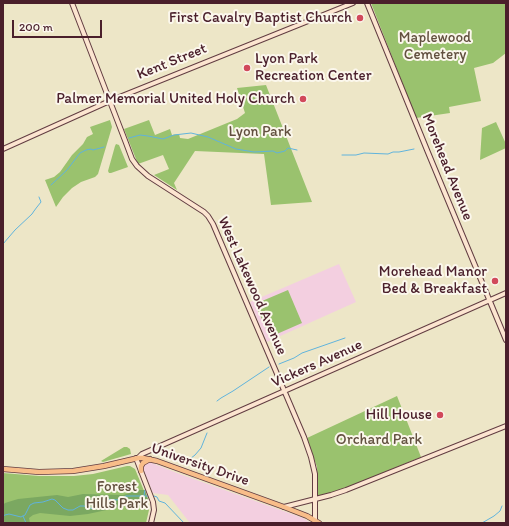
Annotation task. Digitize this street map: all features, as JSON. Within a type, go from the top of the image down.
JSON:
[{"type":"main road","name":"University Drive","points":[[3,469],[39,472],[73,471],[104,466],[137,458],[150,459],[284,507],[317,521]]},
{"type":"main road","points":[[140,471],[143,463],[150,459]]},
{"type":"street","name":"West Lakewood Avenue","points":[[72,3],[132,159],[140,170],[204,212],[210,218],[304,438],[314,465],[317,521]]},
{"type":"street","name":"Kent Street","points":[[3,149],[110,101],[353,3]]},
{"type":"street","name":"Morehead Avenue","points":[[367,3],[506,340]]},
{"type":"street","name":"Vickers Avenue","points":[[137,458],[142,454],[506,293]]},
{"type":"street","points":[[284,507],[338,493],[506,426]]},
{"type":"street","points":[[137,458],[140,471],[153,502],[154,510],[151,523]]},
{"type":"shaded area","points":[[339,264],[356,302],[267,342],[250,302]]},
{"type":"shaded area","points":[[147,462],[303,518],[311,523],[190,523],[168,495],[153,493],[143,468]]},
{"type":"green space","name":"Maplewood Cemetery","points":[[371,3],[506,3],[506,53],[493,63],[474,68],[481,101],[449,107],[450,113],[416,118]]},
{"type":"green space","name":"Lyon Park","points":[[266,85],[312,202],[271,205],[264,154],[195,151],[174,183],[177,190],[154,175],[169,169],[163,155],[138,164],[124,129],[149,120],[155,135],[170,129],[172,135],[179,134],[180,138],[188,139],[237,119],[245,113],[237,88]]},
{"type":"green space","points":[[110,120],[112,127],[98,174],[95,177],[81,182],[72,188],[56,207],[45,180],[54,177],[60,172],[87,137],[93,134],[90,127]]},
{"type":"green space","points":[[496,122],[506,144],[506,148],[480,160],[482,128]]},
{"type":"green space","points":[[116,144],[119,145],[128,167],[109,173],[108,171]]},
{"type":"green space","points":[[288,290],[302,323],[270,337],[255,304]]},
{"type":"green space","name":"Orchard Park","points":[[397,396],[421,457],[349,487],[324,495],[318,495],[317,467],[307,438]]},
{"type":"green space","points":[[124,447],[130,449],[131,454],[103,462],[101,461]]},
{"type":"green space","name":"Forest Hills Park","points":[[127,466],[135,469],[147,498],[149,510],[146,523],[3,523],[3,473],[39,476],[74,476],[93,474]]},
{"type":"green space","points":[[145,490],[149,502],[148,504],[125,506],[88,514],[70,516],[40,513],[29,518],[30,523],[3,523],[3,505],[18,499],[57,495],[68,497],[83,494],[123,495]]},
{"type":"waterway","points":[[129,138],[140,135],[163,139],[174,135],[191,133],[208,137],[236,149],[254,152],[273,151],[277,153],[285,151],[288,148],[297,150]]},
{"type":"waterway","points":[[51,185],[67,170],[80,153],[86,150],[104,147]]},
{"type":"waterway","points":[[342,155],[356,155],[364,153],[388,154],[414,149]]},
{"type":"waterway","points":[[3,244],[32,214],[41,202],[39,197]]},
{"type":"waterway","points":[[279,364],[302,353],[345,338]]},
{"type":"waterway","points":[[217,401],[269,367]]},
{"type":"waterway","points":[[186,462],[201,448],[207,433]]},
{"type":"waterway","points":[[144,495],[145,490]]},
{"type":"waterway","points":[[3,516],[9,514],[21,517],[25,515],[30,505],[52,499],[63,508],[73,510],[80,506],[93,509],[97,508],[102,501],[106,499],[117,500],[126,496],[148,496]]},
{"type":"waterway","points":[[154,496],[157,497],[159,501],[165,503],[184,523]]},
{"type":"waterway","points":[[482,523],[500,511],[502,506]]},
{"type":"waterway","points":[[23,516],[26,523]]},
{"type":"place","name":"First Cavalry Baptist Church","points":[[360,18]]},
{"type":"place","name":"Lyon Park Recreation Center","points":[[247,68]]},
{"type":"place","name":"Palmer Memorial United Holy Church","points":[[303,99]]},
{"type":"place","name":"Morehead Manor Bed & Breakfast","points":[[495,281]]},
{"type":"place","name":"Hill House","points":[[440,415]]}]
